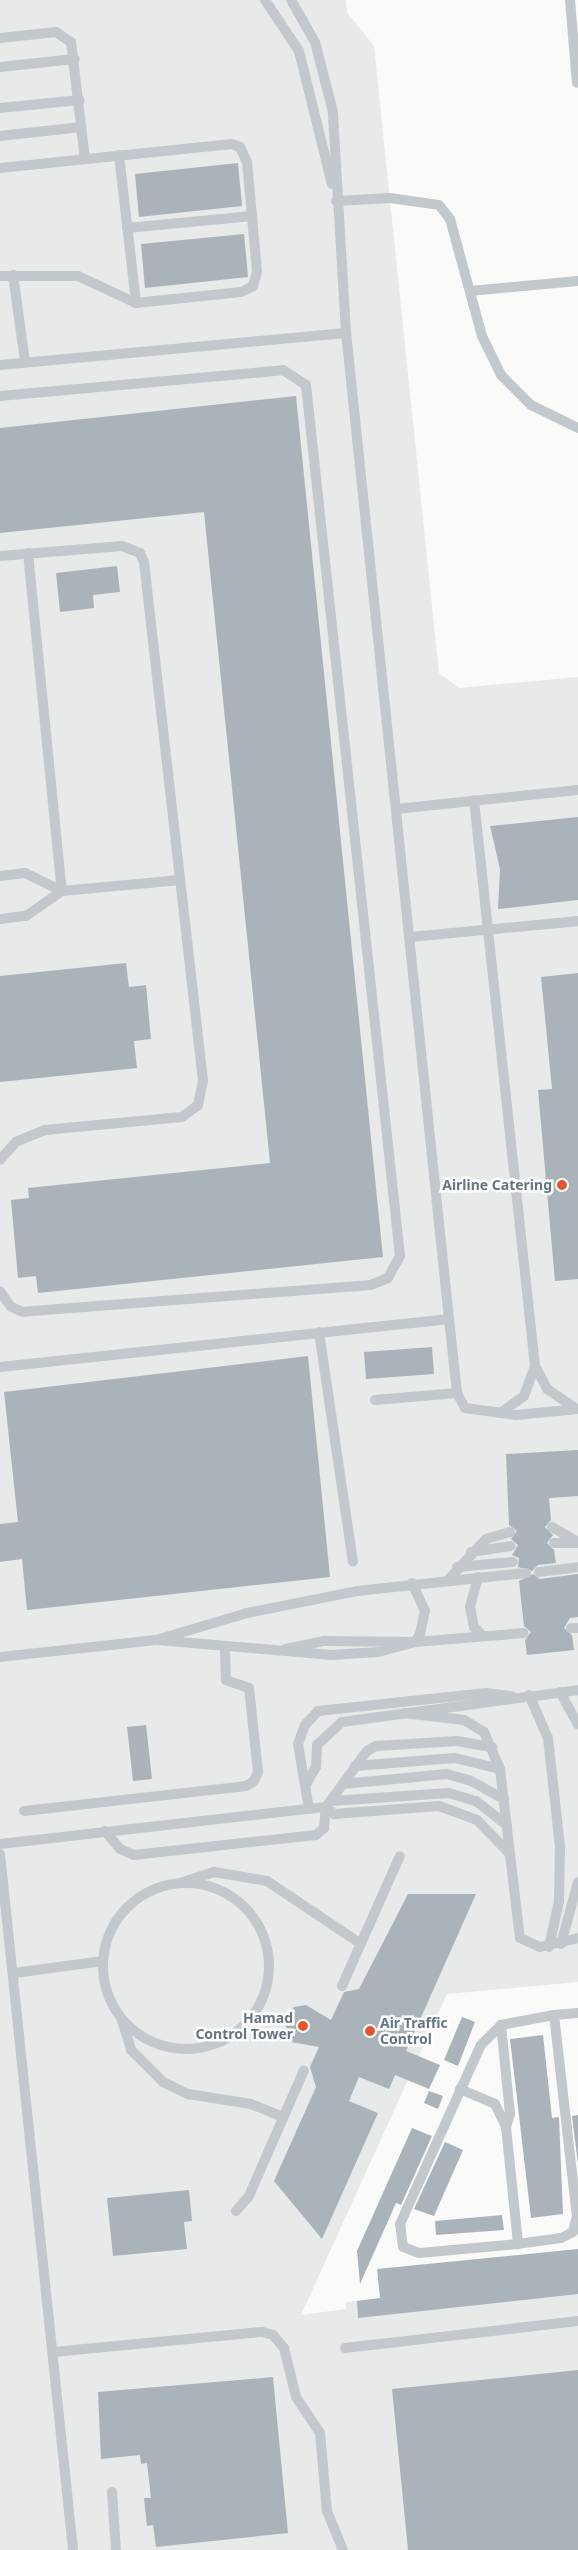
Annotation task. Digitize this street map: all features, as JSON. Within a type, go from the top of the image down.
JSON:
[{"type":"lane","points":[[264,0],[299,51],[309,79],[336,201]]},
{"type":"lane","points":[[291,0],[315,42],[327,75],[333,112],[336,201],[346,333],[457,1393],[471,1411],[500,1413],[577,1409]]},
{"type":"lane","points":[[570,0],[577,83]]},
{"type":"lane","points":[[0,38],[62,34],[71,42],[75,58],[85,159]]},
{"type":"lane","points":[[0,67],[75,58]]},
{"type":"lane","points":[[0,108],[80,100]]},
{"type":"lane","points":[[0,136],[82,127]]},
{"type":"lane","points":[[0,168],[232,144],[240,147],[247,162],[257,272],[247,291],[136,303],[78,276],[0,276]]},
{"type":"lane","points":[[119,155],[136,303]]},
{"type":"lane","points":[[336,201],[390,198],[439,205],[450,219],[482,336],[502,375],[531,405],[578,428]]},
{"type":"lane","points":[[127,228],[252,216]]},
{"type":"lane","points":[[12,275],[25,362]]},
{"type":"lane","points":[[470,291],[578,280]]},
{"type":"lane","points":[[0,365],[346,333]]},
{"type":"lane","points":[[0,396],[283,370],[306,385],[400,1256],[388,1278],[372,1285],[23,1312],[11,1307],[0,1291]]},
{"type":"lane","points":[[0,556],[122,546],[140,554],[144,562],[203,1081],[198,1105],[182,1117],[45,1130],[16,1142],[0,1160]]},
{"type":"lane","points":[[28,554],[62,891]]},
{"type":"lane","points":[[396,809],[578,790]]},
{"type":"lane","points":[[474,800],[490,929],[535,1366],[546,1389],[577,1409]]},
{"type":"lane","points":[[0,876],[25,873],[62,891]]},
{"type":"lane","points":[[0,918],[26,916],[62,891],[180,880]]},
{"type":"lane","points":[[410,937],[578,921]]},
{"type":"lane","points":[[0,1367],[319,1332],[449,1320]]},
{"type":"lane","points":[[319,1332],[353,1562]]},
{"type":"lane","points":[[500,1413],[524,1396],[535,1366]]},
{"type":"lane","points":[[375,1400],[457,1393]]},
{"type":"lane","points":[[552,1527],[578,1542]]},
{"type":"lane","points":[[449,1579],[471,1552],[490,1536],[510,1532]]},
{"type":"lane","points":[[554,1543],[578,1542]]},
{"type":"lane","points":[[471,1552],[511,1546]]},
{"type":"lane","points":[[458,1567],[513,1562]]},
{"type":"lane","points":[[539,1572],[578,1567]]},
{"type":"lane","points":[[0,1657],[156,1640],[247,1613],[412,1583],[526,1573]]},
{"type":"lane","points":[[478,1578],[470,1607],[474,1627],[484,1636]]},
{"type":"lane","points":[[412,1583],[425,1611],[415,1642]]},
{"type":"lane","points":[[156,1640],[225,1648],[331,1655],[378,1652],[415,1642],[524,1632]]},
{"type":"lane","points":[[24,1811],[246,1786],[254,1781],[258,1772],[249,1688],[226,1680],[225,1648]]},
{"type":"lane","points":[[309,1809],[307,1783],[300,1770],[298,1744],[305,1724],[318,1711],[486,1693],[515,1696],[578,1690]]},
{"type":"lane","points":[[560,1692],[578,1724]]},
{"type":"lane","points":[[529,1695],[548,1738],[560,1847],[560,1901],[550,1947]]},
{"type":"lane","points":[[307,1783],[316,1767],[317,1745],[333,1727],[404,1713],[487,1706],[515,1696]]},
{"type":"lane","points":[[404,1713],[474,1724],[492,1746],[500,1769],[507,1825],[508,1853],[520,1938],[531,1946],[550,1947],[578,1938]]},
{"type":"lane","points":[[105,1831],[120,1850],[134,1855],[302,1838],[321,1833],[329,1804],[355,1766],[376,1746],[448,1741],[492,1746]]},
{"type":"lane","points":[[355,1766],[448,1758],[500,1769]]},
{"type":"lane","points":[[343,1784],[447,1774],[504,1799]]},
{"type":"lane","points":[[0,1844],[309,1809],[329,1804],[449,1793],[476,1801],[507,1825]]},
{"type":"lane","points":[[329,1804],[334,1814],[438,1806],[477,1820],[508,1853]]},
{"type":"lane","points":[[0,1854],[14,1973],[73,2550]]},
{"type":"lane","points":[[342,1986],[400,1856]]},
{"type":"lane","points":[[284,2117],[252,2104],[188,2094],[163,2082],[131,2050],[122,2020],[107,1992],[103,1961],[121,1915],[146,1893],[214,1872],[267,1881],[361,1944]]},
{"type":"lane","points":[[561,1944],[578,1882]]},
{"type":"lane","points":[[122,2020],[160,2045],[205,2047],[245,2024],[262,1999],[267,1954],[248,1912],[225,1893],[178,1884]]},
{"type":"lane","points":[[14,1973],[103,1961]]},
{"type":"lane","points":[[554,2015],[577,2224],[568,2236],[518,2244],[419,2253],[403,2248],[399,2240],[400,2224],[481,2045],[501,2025],[554,2015],[578,2013]]},
{"type":"lane","points":[[501,2025],[510,2114],[506,2127]]},
{"type":"lane","points":[[236,2211],[249,2196],[304,2070]]},
{"type":"lane","points":[[460,2089],[496,2104],[506,2127],[518,2244]]},
{"type":"lane","points":[[344,2348],[578,2322]]},
{"type":"lane","points":[[53,2352],[262,2332],[273,2335],[284,2348],[296,2397],[320,2433],[327,2511],[343,2550]]},
{"type":"lane","points":[[112,2492],[116,2550]]},
{"type":"shaded area","points":[[0,0],[346,0],[347,12],[374,46],[439,673],[459,688],[578,677],[578,1982],[447,1994],[301,2315],[346,2309],[346,2302],[578,2277],[578,2550],[0,2550]]},
{"type":"building","points":[[238,163],[242,206],[139,217],[135,174]]},
{"type":"building","points":[[244,234],[248,277],[145,288],[141,244]]},
{"type":"building","points":[[296,396],[383,1257],[38,1293],[36,1276],[18,1278],[11,1200],[29,1198],[28,1188],[270,1163],[204,512],[0,533],[0,428]]},
{"type":"building","points":[[117,566],[120,592],[93,595],[94,608],[60,612],[56,573]]},
{"type":"building","points":[[578,817],[578,900],[498,909],[500,869],[490,826]]},
{"type":"building","points":[[126,963],[129,987],[146,985],[151,1039],[134,1041],[137,1068],[0,1082],[0,976]]},
{"type":"building","name":"Airline Catering","points":[[578,973],[578,1279],[555,1281],[538,1090],[552,1089],[541,977]]},
{"type":"building","points":[[432,1347],[434,1374],[366,1379],[364,1352]]},
{"type":"building","points":[[308,1356],[330,1577],[27,1610],[22,1559],[0,1562],[0,1524],[18,1522],[4,1392]]},
{"type":"building","points":[[578,1450],[578,1496],[549,1498],[551,1520],[545,1527],[553,1535],[547,1543],[554,1550],[556,1563],[538,1565],[532,1571],[518,1567],[519,1558],[512,1555],[518,1545],[511,1539],[517,1531],[509,1525],[506,1454]]},
{"type":"building","points":[[533,1574],[540,1579],[578,1574],[578,1617],[570,1618],[564,1628],[572,1635],[574,1650],[527,1655],[525,1640],[531,1632],[524,1626],[519,1581]]},
{"type":"building","points":[[146,1725],[152,1779],[133,1781],[127,1727]]},
{"type":"building","name":"Air Traffic Control","points":[[408,1894],[476,1894],[406,2051],[440,2065],[429,2089],[395,2075],[389,2089],[359,2077],[349,2101],[378,2113],[322,2239],[274,2181],[316,2087],[310,2067],[319,2047],[291,2042],[284,2020],[294,2007],[306,2005],[331,2020],[344,1992],[359,1989]]},
{"type":"building","points":[[462,2017],[475,2022],[458,2066],[444,2060]]},
{"type":"building","points":[[543,2035],[552,2118],[559,2117],[563,2214],[531,2218],[510,2039]]},
{"type":"building","points":[[429,2091],[443,2096],[438,2109],[424,2103]]},
{"type":"building","points":[[578,2115],[578,2164],[572,2116]]},
{"type":"building","points":[[412,2128],[432,2136],[401,2205],[396,2203],[360,2284],[357,2251]]},
{"type":"building","points":[[445,2142],[463,2150],[434,2216],[414,2209]]},
{"type":"building","points":[[189,2190],[192,2221],[184,2222],[187,2249],[113,2256],[107,2198]]},
{"type":"building","points":[[502,2215],[504,2230],[436,2235],[435,2221]]},
{"type":"building","points":[[578,2249],[578,2294],[358,2318],[357,2301],[380,2298],[377,2269]]},
{"type":"building","points":[[578,2370],[578,2550],[408,2550],[392,2389]]},
{"type":"building","points":[[273,2377],[288,2533],[156,2547],[153,2525],[147,2526],[146,2517],[144,2498],[151,2498],[147,2463],[141,2464],[140,2455],[101,2459],[98,2392]]},
{"type":"place","name":"Airline Catering","points":[[562,1185]]},
{"type":"place","name":"Hamad Control Tower","points":[[303,2026]]},
{"type":"place","name":"Air Traffic Control","points":[[370,2031]]}]
